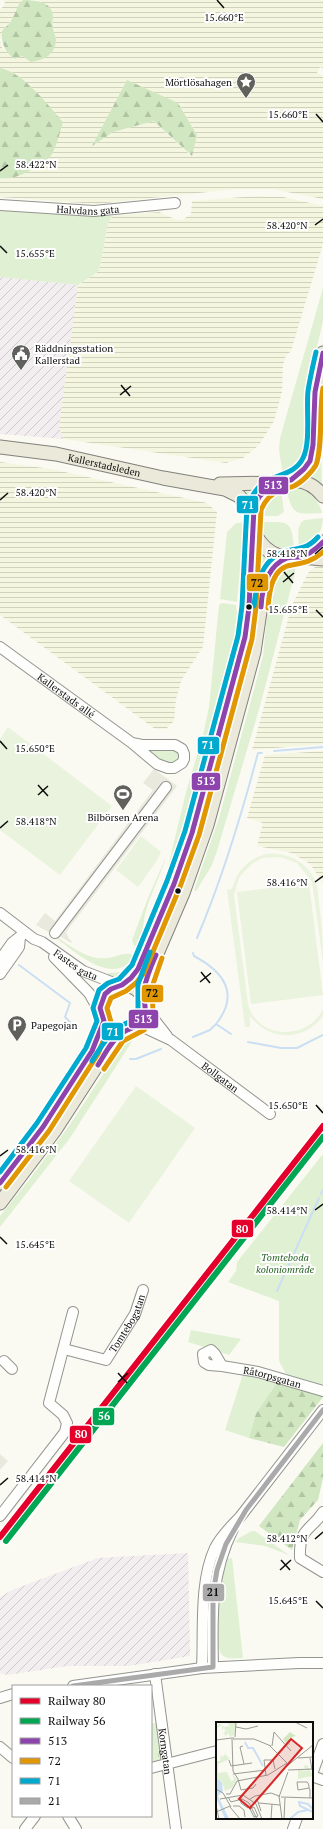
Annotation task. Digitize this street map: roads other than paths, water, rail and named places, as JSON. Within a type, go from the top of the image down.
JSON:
[{"type":"main road","points":[[291,480],[304,469],[312,456],[315,392],[323,353]]},
{"type":"main road","name":"Kallerstadsleden","points":[[0,447],[56,454],[163,478],[208,484],[276,483],[291,480]]},
{"type":"main road","points":[[291,480],[309,484],[323,496]]},
{"type":"main road","points":[[2,1179],[44,1127],[92,1051],[108,991],[131,978],[144,956],[174,884],[192,833],[245,637],[249,607],[253,519],[259,497],[276,483]]},
{"type":"main road","name":"Kallerstadsleden","points":[[208,484],[225,489],[239,496],[253,519],[256,535],[265,547],[274,553],[294,557],[323,559]]},
{"type":"main road","points":[[102,1012],[116,1030],[131,1030],[139,1025],[144,1018],[150,970],[183,893],[207,825],[254,652],[264,585],[273,568],[294,557],[314,551],[323,542]]},
{"type":"main road","points":[[120,985],[134,988],[145,1003]]},
{"type":"main road","points":[[0,1203],[55,1130],[107,1050],[124,1031]]},
{"type":"street","name":"Halvdans gata","points":[[0,205],[94,210],[176,203]]},
{"type":"street","name":"Kallerstads allé","points":[[0,647],[132,743],[157,764],[168,768],[178,766],[184,759],[182,749],[175,745],[142,745],[132,743]]},
{"type":"street","points":[[55,933],[166,787]]},
{"type":"street","name":"Fastes gata","points":[[0,913],[23,934],[42,942],[83,971],[120,985]]},
{"type":"street","points":[[0,960],[12,943],[23,934]]},
{"type":"street","points":[[0,974],[19,947],[23,934]]},
{"type":"street","name":"Fastes gata","points":[[34,939],[39,946],[81,977],[89,985],[102,1012]]},
{"type":"street","name":"Bollgatan","points":[[145,1003],[171,1040]]},
{"type":"street","name":"Bollgatan","points":[[139,1025],[171,1040],[270,1114]]},
{"type":"street","name":"Tomtebogatan","points":[[64,1349],[106,1360],[135,1314],[143,1290]]},
{"type":"street","points":[[0,1516],[65,1432],[67,1423],[63,1415],[50,1403],[73,1312]]},
{"type":"street","points":[[4,1361],[12,1369]]},
{"type":"street","name":"Råtorpsgatan","points":[[222,1366],[258,1372],[323,1391]]},
{"type":"street","points":[[202,1668],[205,1598],[209,1569],[215,1548],[220,1539],[240,1516],[323,1410]]},
{"type":"street","points":[[323,1512],[303,1534],[300,1551],[300,1558],[323,1572]]},
{"type":"street","points":[[213,1668],[214,1599],[217,1570],[224,1550],[240,1516]]},
{"type":"street","points":[[80,1685],[202,1668],[323,1663]]},
{"type":"street","name":"Korngatan","points":[[155,1674],[176,1829]]},
{"type":"street","points":[[0,1698],[12,1694]]},
{"type":"street","points":[[313,1772],[323,1744]]},
{"type":"street","points":[[0,1747],[12,1757]]},
{"type":"street","points":[[152,1768],[216,1751]]},
{"type":"street","points":[[313,1775],[323,1780]]},
{"type":"street","points":[[25,1829],[34,1817]]},
{"type":"street","points":[[69,1817],[76,1829]]},
{"type":"waterway","points":[[274,751],[323,747]]},
{"type":"waterway","points":[[197,938],[231,847],[258,753],[262,753]]},
{"type":"waterway","points":[[193,953],[194,956],[205,962],[213,969],[225,985],[227,1003],[216,1024]]},
{"type":"waterway","points":[[19,965],[70,1003],[65,1017],[70,1022]]},
{"type":"waterway","points":[[193,1037],[210,1030],[216,1024],[231,1034]]},
{"type":"waterway","points":[[248,1042],[281,1048],[297,1048],[323,1035]]},
{"type":"waterway","points":[[130,1059],[136,1059],[161,1049]]},
{"type":"waterway","points":[[321,1194],[323,1190]]},
{"type":"waterway","points":[[277,1291],[319,1198]]},
{"type":"rail line","name":"80","points":[[0,1537],[323,1126]]},
{"type":"rail line","name":"56","points":[[6,1541],[323,1137]]},
{"type":"place","name":"Mörtlösahagen","points":[[246,99]]},
{"type":"place","name":"Räddningsstation Kallerstad","points":[[21,371]]},
{"type":"place","name":"Bilbörsen Arena","points":[[123,811]]},
{"type":"place","name":"Papegojan","points":[[17,1042]]},
{"type":"park label","name":"Tomteboda koloniområde","points":[[285,1262]]}]
